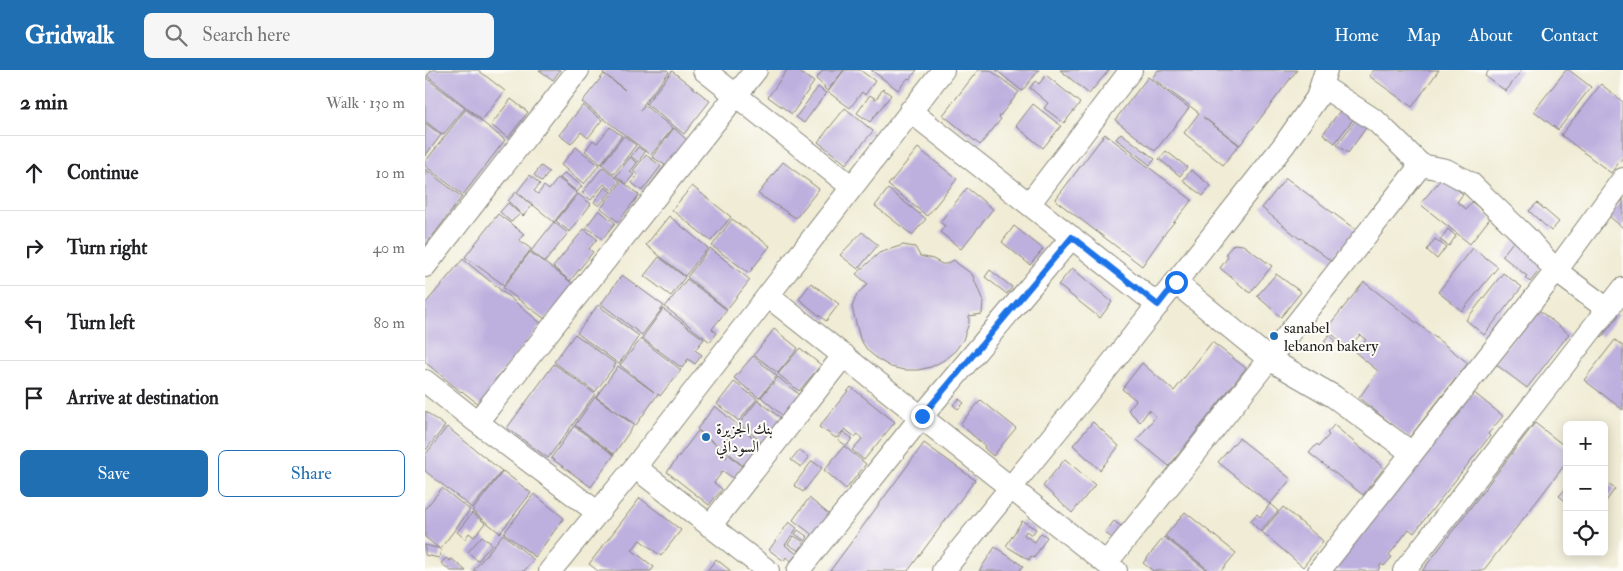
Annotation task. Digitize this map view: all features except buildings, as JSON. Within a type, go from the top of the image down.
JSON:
[{"type":"street","points":[[425,266],[578,70]]},
{"type":"street","points":[[703,70],[852,186]]},
{"type":"street","points":[[477,422],[756,70]]},
{"type":"street","points":[[550,571],[635,467],[943,70]]},
{"type":"street","points":[[1029,204],[1131,70]]},
{"type":"street","points":[[943,571],[1012,488],[1284,145],[1317,98],[1324,78],[1376,121],[1421,165],[1446,170],[1470,183],[1527,238],[1556,271],[1607,308]]},
{"type":"street","points":[[910,111],[1158,305]]},
{"type":"street","points":[[768,296],[1111,567],[1185,466],[1421,165]]},
{"type":"street","points":[[1319,571],[1556,271],[1623,179]]},
{"type":"street","points":[[798,571],[922,416],[1072,237]]},
{"type":"street","points":[[1176,282],[1269,359],[1333,396],[1412,453]]},
{"type":"street","points":[[1404,571],[1623,289]]},
{"type":"street","points":[[710,526],[844,355]]},
{"type":"street","points":[[425,381],[597,512]]},
{"type":"street","points":[[635,467],[768,571]]},
{"type":"place","name":"sanabel lebanon bakery","points":[[1274,336]]},
{"type":"place","name":"بنك الجزيرة السوداني","points":[[706,437]]},
{"type":"route","points":[[922,416],[1072,237],[1158,305],[1176,282]]}]
